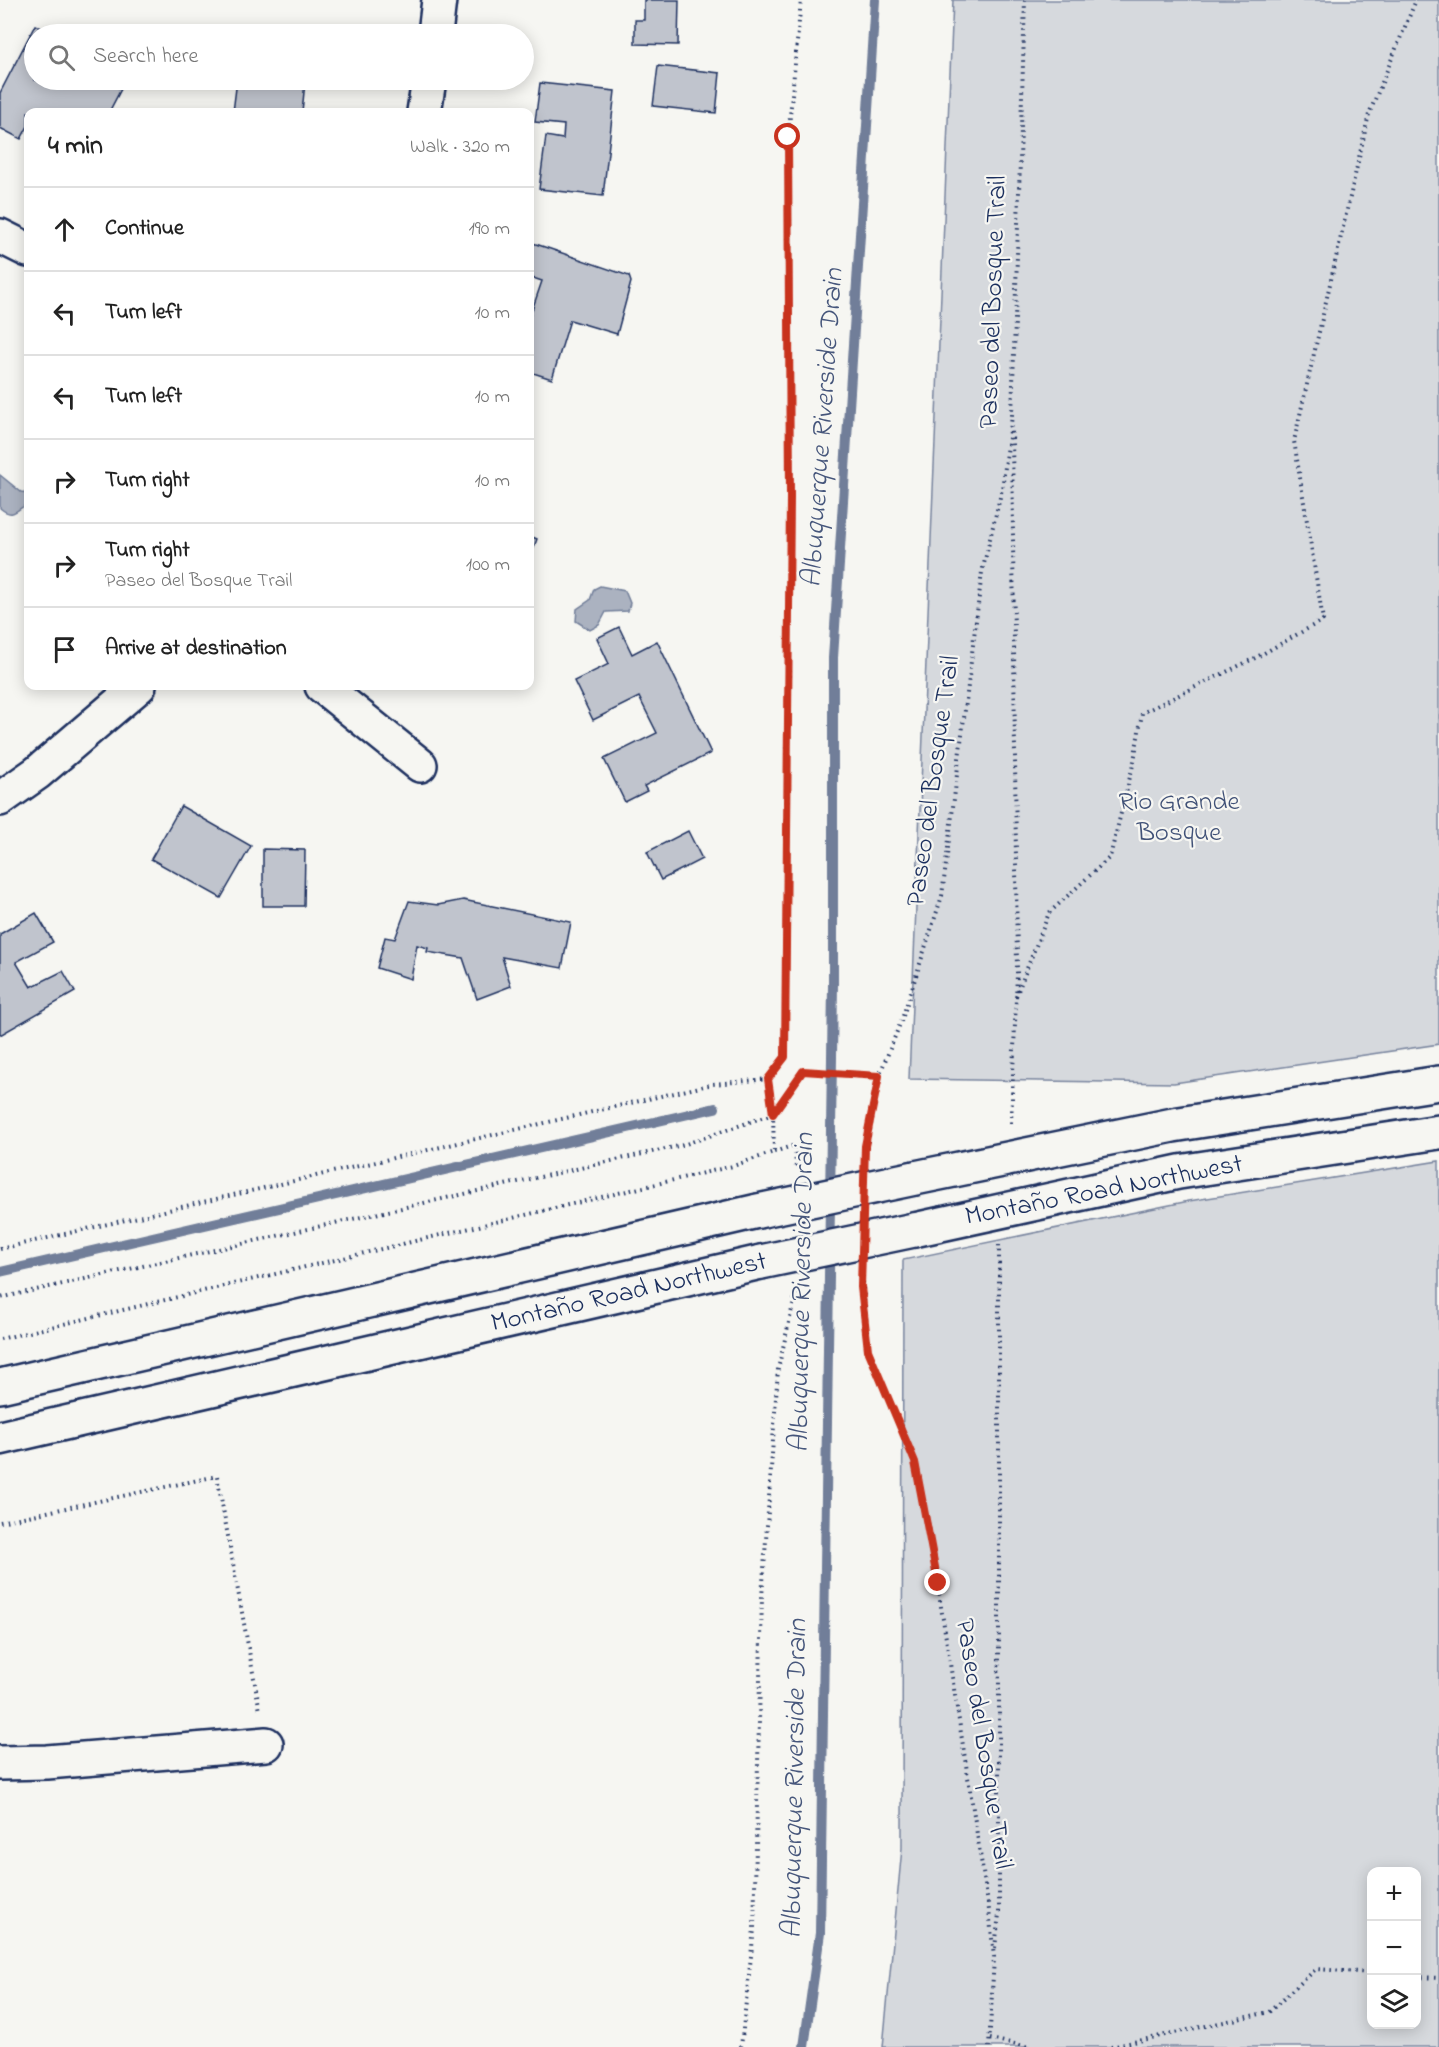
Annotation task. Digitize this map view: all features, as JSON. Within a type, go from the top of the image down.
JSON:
[{"type":"main road","points":[[436,24],[439,0]]},
{"type":"main road","points":[[425,108],[427,90]]},
{"type":"main road","points":[[0,236],[24,248]]},
{"type":"main road","points":[[0,800],[36,773],[134,690]]},
{"type":"main road","points":[[326,690],[420,765]]},
{"type":"main road","name":"Montaño Road Northwest","points":[[0,1386],[758,1211],[1173,1125],[1439,1083]]},
{"type":"main road","name":"Montaño Road Northwest","points":[[0,1438],[761,1262],[1179,1172],[1439,1132]]},
{"type":"main road","points":[[0,1764],[266,1744]]},
{"type":"path","points":[[774,1152],[773,1114],[768,1079],[785,1057],[790,509],[788,137],[801,0]]},
{"type":"path","name":"Paseo del Bosque Trail","points":[[864,1158],[879,1076],[902,1020],[942,896],[982,572],[1002,489],[1012,416],[1024,0]]},
{"type":"path","points":[[1016,996],[1049,913],[1110,856],[1134,761],[1142,713],[1257,657],[1323,620],[1294,441],[1369,114],[1416,0]]},
{"type":"path","points":[[1011,1130],[1016,996],[1012,416]]},
{"type":"path","points":[[0,1298],[683,1145],[773,1114],[803,1071],[879,1076]]},
{"type":"path","points":[[0,1249],[713,1084],[768,1079]]},
{"type":"path","points":[[0,1339],[722,1168],[795,1145],[796,1180]]},
{"type":"path","points":[[994,1957],[999,1914],[997,1211]]},
{"type":"path","name":"Paseo del Bosque Trail","points":[[862,1264],[861,1287],[868,1350],[915,1462],[930,1531],[989,1911],[994,1957],[989,2047]]},
{"type":"path","points":[[741,2047],[754,1929],[762,1586],[778,1369],[797,1294],[797,1282]]},
{"type":"path","points":[[0,1522],[217,1476],[266,1744]]},
{"type":"path","points":[[1111,2047],[1269,2012],[1316,1969],[1367,1973]]},
{"type":"path","points":[[1421,1977],[1439,1978]]},
{"type":"path","points":[[989,2038],[1030,2047]]},
{"type":"green space","name":"Rio Grande Bosque","points":[[953,0],[1439,0],[1439,1044],[1174,1083],[909,1079]]},
{"type":"green space","points":[[1439,1161],[1439,2047],[883,2047],[902,1848],[903,1260],[1189,1201]]},
{"type":"shaded area","points":[[0,475],[24,492],[24,506],[12,513],[0,508]]},
{"type":"shaded area","points":[[600,586],[625,591],[630,603],[628,611],[606,612],[599,625],[590,630],[576,621],[577,609],[590,600],[594,589]]},
{"type":"building","points":[[644,0],[679,0],[678,45],[635,44],[635,20],[644,20]]},
{"type":"building","points":[[24,46],[24,90],[120,90],[111,108],[24,108],[24,133],[21,139],[0,128],[0,93]]},
{"type":"building","points":[[658,66],[720,73],[716,113],[653,106]]},
{"type":"building","points":[[540,83],[615,91],[603,196],[539,189],[546,136],[563,139],[564,125],[535,122]]},
{"type":"building","points":[[236,90],[304,90],[302,108],[234,108]]},
{"type":"building","points":[[534,243],[629,276],[631,282],[617,334],[570,320],[552,379],[534,373],[534,304],[542,281],[534,278]]},
{"type":"building","points":[[619,627],[632,654],[657,641],[711,753],[644,786],[647,791],[625,802],[604,759],[657,733],[639,697],[593,720],[574,681],[609,664],[597,638]]},
{"type":"building","points":[[181,806],[251,846],[221,898],[151,859]]},
{"type":"building","points":[[688,831],[702,859],[661,880],[647,852]]},
{"type":"building","points":[[263,849],[305,850],[304,906],[263,906]]},
{"type":"building","points":[[463,900],[571,922],[562,968],[502,957],[511,986],[477,999],[463,958],[427,952],[428,948],[417,945],[411,979],[377,968],[385,937],[395,939],[409,901],[438,905]]},
{"type":"building","points":[[36,913],[53,942],[16,962],[31,987],[63,971],[75,992],[0,1035],[0,934]]},
{"type":"waterway","name":"Albuquerque Riverside Drain","points":[[804,2047],[820,1933],[833,984],[833,658],[875,0]]},
{"type":"waterway","points":[[0,1272],[715,1108]]},
{"type":"route","points":[[788,137],[790,497],[785,1057],[768,1079],[773,1114],[803,1071],[879,1076],[865,1146],[861,1287],[868,1350],[915,1462],[930,1531],[938,1583]]}]
